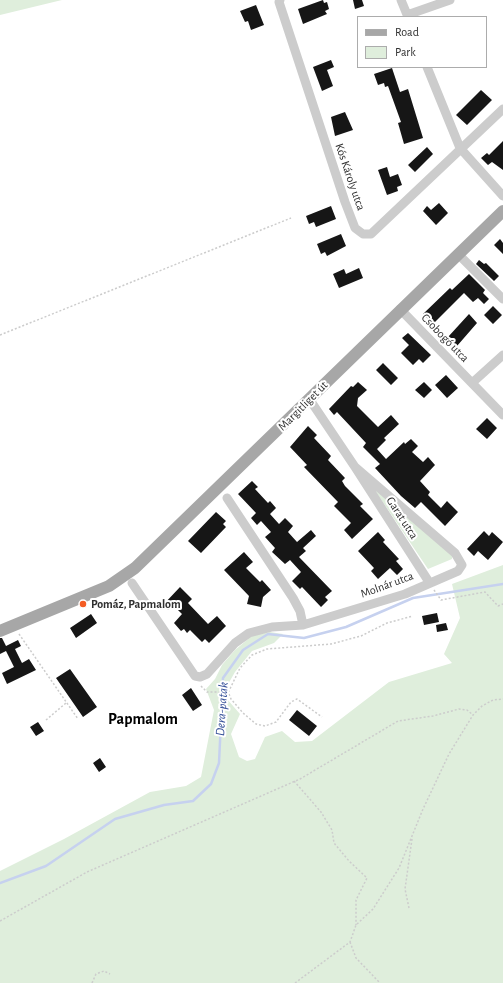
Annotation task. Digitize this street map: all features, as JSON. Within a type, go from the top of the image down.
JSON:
[{"type":"main road","name":"Margitliget út","points":[[0,631],[109,586],[139,564],[310,400],[400,309],[503,211]]},
{"type":"street","name":"Kós Károly utca","points":[[280,0],[279,2],[355,228],[363,234],[371,234],[460,148]]},
{"type":"street","points":[[401,0],[407,16],[450,0]]},
{"type":"street","points":[[427,68],[460,148],[503,196]]},
{"type":"street","points":[[460,148],[503,109]]},
{"type":"street","points":[[458,254],[503,299]]},
{"type":"street","name":"Csobogó utca","points":[[400,309],[503,415]]},
{"type":"street","points":[[472,383],[503,355]]},
{"type":"street","name":"Garat utca","points":[[310,400],[430,584]]},
{"type":"street","name":"Garat utca","points":[[355,467],[455,553]]},
{"type":"street","points":[[227,498],[293,598],[300,611],[303,625]]},
{"type":"street","name":"Molnár utca","points":[[195,676],[200,677],[207,674],[235,643],[249,633],[272,627],[303,625],[405,594],[430,584],[458,570],[462,565],[455,553]]},
{"type":"street","points":[[132,583],[195,676]]},
{"type":"path","points":[[0,336],[291,218]]},
{"type":"path","points":[[430,584],[442,600],[485,592],[498,606],[503,604]]},
{"type":"path","points":[[322,717],[297,699],[291,702],[276,722],[265,726],[256,724],[231,700],[229,694],[240,668],[252,655],[267,649],[331,644],[361,636],[387,623],[413,616]]},
{"type":"path","points":[[14,626],[78,719]]},
{"type":"path","points":[[195,676],[207,692],[229,694]]},
{"type":"path","points":[[356,925],[373,909],[399,868],[449,754],[474,715],[482,706],[493,700],[503,699]]},
{"type":"path","points":[[46,720],[66,703]]},
{"type":"path","points":[[0,921],[87,872],[294,781],[398,721],[433,716],[459,709],[467,710],[474,715]]},
{"type":"path","points":[[294,781],[321,812],[332,830],[334,843],[349,861],[367,878],[356,900],[356,925],[350,942],[295,983]]},
{"type":"path","points":[[409,908],[405,889],[412,837]]},
{"type":"path","points":[[350,942],[356,958],[380,983]]},
{"type":"path","points":[[92,983],[96,974],[104,971],[110,974]]},
{"type":"green space","points":[[0,0],[62,0],[0,15]]},
{"type":"green space","points":[[372,486],[452,555],[452,559],[428,569]]},
{"type":"green space","points":[[503,565],[503,983],[0,983],[0,871],[64,839],[150,792],[186,786],[201,777],[214,710],[206,689],[215,679],[222,665],[235,650],[253,635],[270,632],[283,634],[274,643],[252,651],[235,672],[227,686],[227,699],[240,714],[231,734],[239,757],[247,761],[255,759],[265,737],[282,731],[295,742],[312,741],[389,682],[452,663],[444,654],[460,618],[452,584]]},
{"type":"building","points":[[323,0],[324,3],[327,2],[329,9],[325,11],[327,14],[303,24],[298,9]]},
{"type":"building","points":[[353,0],[362,0],[364,6],[355,9]]},
{"type":"building","points":[[256,5],[264,25],[251,30],[248,21],[245,22],[240,11]]},
{"type":"building","points":[[331,60],[334,67],[327,70],[333,86],[322,91],[313,67]]},
{"type":"building","points":[[392,68],[400,92],[408,89],[423,138],[404,144],[398,123],[401,122],[388,86],[385,87],[384,83],[378,85],[374,74]]},
{"type":"building","points":[[481,90],[492,100],[467,125],[456,115]]},
{"type":"building","points":[[345,112],[353,130],[335,136],[331,117]]},
{"type":"building","points":[[503,141],[503,170],[492,162],[488,165],[481,158],[487,153],[489,155]]},
{"type":"building","points":[[427,147],[433,154],[415,172],[408,165]]},
{"type":"building","points":[[387,167],[390,177],[398,174],[402,185],[397,187],[398,191],[387,195],[378,170]]},
{"type":"building","points":[[439,203],[448,213],[436,225],[423,211],[427,206],[431,210]]},
{"type":"building","points":[[331,206],[336,219],[316,227],[314,222],[309,224],[306,216]]},
{"type":"building","points":[[341,234],[346,246],[327,256],[325,252],[321,254],[317,244]]},
{"type":"building","points":[[500,239],[503,243],[503,254],[494,245]]},
{"type":"building","points":[[479,260],[484,264],[486,263],[499,276],[494,281],[476,264]]},
{"type":"building","points":[[359,268],[363,278],[339,288],[333,274],[344,269],[346,274]]},
{"type":"building","points":[[469,274],[485,290],[483,293],[489,299],[484,304],[478,298],[473,302],[464,293],[433,324],[423,314],[450,288],[452,290]]},
{"type":"building","points":[[493,306],[502,315],[493,324],[484,315]]},
{"type":"building","points":[[469,314],[477,323],[457,346],[448,337]]},
{"type":"building","points":[[408,333],[431,355],[423,363],[419,359],[413,365],[401,353],[409,345],[402,338]]},
{"type":"building","points":[[383,363],[398,378],[391,385],[376,370]]},
{"type":"building","points":[[446,375],[458,388],[447,398],[435,385]]},
{"type":"building","points":[[358,382],[367,390],[358,398],[357,406],[378,427],[391,415],[399,424],[384,438],[386,440],[377,449],[386,459],[404,442],[405,444],[411,439],[418,446],[412,452],[423,462],[428,457],[435,465],[420,481],[430,492],[428,495],[441,508],[447,501],[458,512],[445,526],[421,502],[415,508],[401,496],[375,468],[380,464],[363,447],[366,443],[337,412],[334,415],[329,409],[351,386],[353,387]]},
{"type":"building","points":[[424,382],[432,390],[424,398],[415,390]]},
{"type":"building","points":[[487,418],[497,428],[487,439],[476,429]]},
{"type":"building","points":[[308,426],[317,435],[314,438],[331,456],[328,460],[345,478],[342,481],[345,486],[363,504],[360,506],[373,519],[352,539],[344,530],[351,523],[334,506],[338,502],[304,467],[307,465],[290,447]]},
{"type":"building","points":[[252,481],[258,487],[255,489],[268,503],[270,501],[276,508],[270,514],[279,524],[285,518],[293,526],[288,532],[297,542],[311,530],[316,536],[303,548],[306,551],[299,557],[332,591],[325,597],[328,600],[321,607],[302,587],[300,589],[292,581],[301,572],[290,560],[285,564],[272,552],[275,548],[265,537],[271,532],[261,521],[257,525],[251,518],[256,513],[238,494]]},
{"type":"building","points":[[216,512],[226,521],[223,524],[226,527],[201,553],[188,541]]},
{"type":"building","points":[[484,531],[489,536],[492,532],[503,542],[488,560],[478,551],[474,556],[467,549]]},
{"type":"building","points":[[378,532],[385,540],[383,542],[399,559],[396,561],[403,569],[397,575],[390,568],[378,579],[371,571],[374,568],[358,551]]},
{"type":"building","points":[[244,552],[253,562],[246,568],[260,582],[262,580],[271,590],[263,597],[261,607],[247,604],[249,596],[224,570]]},
{"type":"building","points":[[180,587],[192,599],[188,603],[208,624],[217,616],[226,626],[209,643],[205,639],[202,642],[190,630],[187,633],[184,629],[181,631],[174,623],[182,614],[173,605],[168,610],[163,605]]},
{"type":"building","points":[[437,613],[439,622],[424,625],[422,616]]},
{"type":"building","points":[[91,614],[97,623],[76,638],[70,628]]},
{"type":"building","points":[[446,623],[448,630],[437,632],[436,625]]},
{"type":"building","points":[[0,638],[2,638],[6,646],[18,640],[21,646],[15,649],[22,663],[29,659],[36,670],[7,684],[2,673],[14,667],[6,651],[0,654]]},
{"type":"building","points":[[70,669],[97,707],[83,717],[56,678]]},
{"type":"building","points":[[191,688],[202,705],[193,711],[182,695]]},
{"type":"building","points":[[297,710],[317,726],[309,736],[289,720]]},
{"type":"building","points":[[38,722],[44,731],[36,736],[30,727]]},
{"type":"building","points":[[100,758],[106,767],[99,772],[93,763]]},
{"type":"waterway","name":"Dera-patak","points":[[0,883],[46,866],[115,819],[164,805],[193,801],[211,784],[219,763],[223,678],[243,650],[268,634],[304,638],[346,627],[413,598],[503,584]]},
{"type":"place","name":"Pomáz, Papmalom","points":[[83,604]]},
{"type":"district","name":"Papmalom","points":[[143,719]]}]
